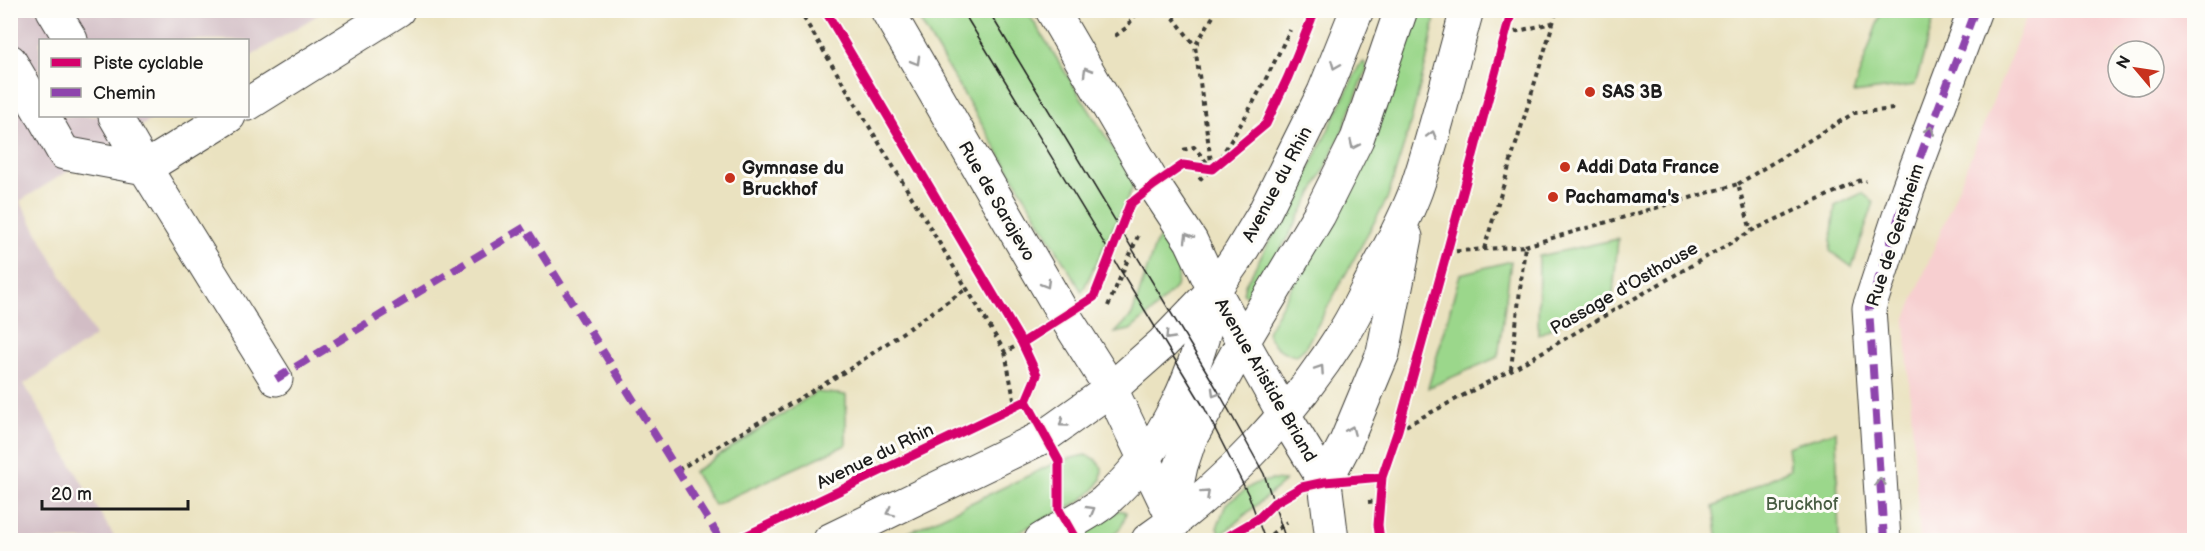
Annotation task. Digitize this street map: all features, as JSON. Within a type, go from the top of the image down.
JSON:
[{"type":"main road","points":[[53,10],[70,39]]},
{"type":"main road","points":[[249,103],[398,10]]},
{"type":"main road","name":"Rue de Sarajevo","points":[[887,10],[1070,325],[1111,389]]},
{"type":"main road","points":[[1041,540],[1102,504],[1145,458],[1167,424],[1188,382],[1207,326],[1214,290],[1191,241],[1160,193],[1052,10]]},
{"type":"main road","name":"Avenue du Rhin","points":[[830,540],[1045,436],[1111,389],[1163,343],[1214,290],[1240,253],[1277,189],[1324,92],[1357,10]]},
{"type":"main road","points":[[1179,531],[1176,494],[1181,466],[1190,439],[1243,342],[1319,215],[1357,139],[1401,10]]},
{"type":"main road","points":[[1324,482],[1345,444],[1383,353],[1415,191],[1467,10]]},
{"type":"main road","name":"Rue de Gerstheim","points":[[1884,540],[1869,308],[1908,189],[1975,10]]},
{"type":"main road","points":[[10,60],[39,109]]},
{"type":"main road","points":[[44,117],[64,153],[145,168],[227,117]]},
{"type":"main road","points":[[116,117],[276,379]]},
{"type":"main road","points":[[1148,540],[1179,531],[1284,415],[1316,374],[1345,331],[1397,234],[1415,191]]},
{"type":"main road","name":"Avenue Aristide Briand","points":[[1214,290],[1324,482],[1332,540]]},
{"type":"main road","points":[[1111,389],[1179,531]]},
{"type":"path","points":[[799,10],[1005,352],[1106,311],[1146,218],[1160,193],[1183,165],[1212,169]]},
{"type":"path","points":[[1112,40],[1126,28],[1139,10]]},
{"type":"path","points":[[1168,10],[1195,46],[1212,169]]},
{"type":"path","points":[[1195,46],[1217,10]]},
{"type":"path","points":[[1485,249],[1557,10]]},
{"type":"path","points":[[1506,34],[1552,23]]},
{"type":"path","points":[[1212,169],[1235,137],[1266,81],[1290,30]]},
{"type":"path","points":[[1448,252],[1525,246],[1738,184],[1854,113],[1903,108],[1936,115]]},
{"type":"path","points":[[1173,152],[1194,147],[1212,169]]},
{"type":"path","points":[[1160,193],[1194,184],[1238,147]]},
{"type":"path","points":[[1738,184],[1751,231]]},
{"type":"path","points":[[1511,370],[1525,246]]},
{"type":"path","points":[[678,470],[851,368],[966,289]]},
{"type":"path","points":[[1023,343],[1063,342],[1070,325]]},
{"type":"path","points":[[1017,333],[1027,354]]},
{"type":"path","points":[[1004,412],[1026,401],[1045,436]]},
{"type":"path","points":[[1324,482],[1381,485],[1379,509]]},
{"type":"shaded area","points":[[10,11],[324,11],[249,57],[249,39],[39,39],[39,117],[155,117],[20,201],[95,336],[24,384],[116,540],[11,540]]},
{"type":"shaded area","points":[[2029,11],[2194,11],[2194,540],[1920,540],[1905,321]]},
{"type":"green space","points":[[914,11],[1027,11],[1135,183],[1082,292]]},
{"type":"green space","points":[[1419,11],[1436,11],[1428,55],[1408,132],[1387,199],[1305,348],[1296,356],[1286,353],[1275,345],[1267,332],[1369,145]]},
{"type":"green space","points":[[1872,11],[1936,11],[1915,85],[1853,93],[1880,15]]},
{"type":"green space","points":[[1364,62],[1367,68],[1340,137],[1315,188],[1259,289],[1254,295],[1248,296],[1243,293],[1245,285],[1303,182],[1359,66]]},
{"type":"green space","points":[[1862,193],[1874,202],[1852,267],[1830,251],[1835,206]]},
{"type":"green space","points":[[1163,234],[1170,234],[1182,254],[1176,287],[1153,311],[1130,330],[1115,333],[1132,315],[1155,245]]},
{"type":"green space","points":[[1618,239],[1613,295],[1538,335],[1539,256]]},
{"type":"green space","points":[[1511,261],[1498,357],[1428,388],[1460,274]]},
{"type":"green space","points":[[816,392],[846,395],[846,445],[714,505],[694,472]]},
{"type":"green space","name":"Bruckhof","points":[[1836,431],[1839,540],[1718,540],[1713,507],[1790,469],[1787,447]]},
{"type":"green space","points":[[1085,455],[1095,459],[1102,468],[1101,480],[1094,490],[1079,502],[1002,540],[893,540],[1059,461]]},
{"type":"green space","points":[[1271,480],[1285,481],[1221,535],[1217,528],[1226,504],[1254,484]]},
{"type":"green space","points":[[1119,510],[1126,512],[1119,529],[1113,534],[1106,538],[1071,540]]},
{"type":"tram line","points":[[962,10],[1205,409],[1249,496],[1265,540]]},
{"type":"tram line","points":[[988,10],[1217,389],[1264,474],[1286,540]]},
{"type":"marked path","points":[[1884,540],[1869,308],[1908,189],[1975,10]]},
{"type":"marked path","points":[[276,379],[525,227],[721,540]]},
{"type":"cycle path","points":[[825,10],[1022,343],[1037,375],[1026,401]]},
{"type":"cycle path","points":[[1022,343],[1094,297],[1130,204],[1183,165],[1212,169],[1266,124],[1315,10]]},
{"type":"cycle path","points":[[1380,540],[1378,525],[1382,477],[1398,430],[1512,10]]},
{"type":"cycle path","points":[[1026,401],[1059,461],[1059,510],[1076,540]]},
{"type":"cycle path","points":[[737,540],[1026,401]]},
{"type":"cycle path","points":[[1222,540],[1258,519],[1274,503],[1302,487],[1325,482],[1382,477]]},
{"type":"place","name":"SAS 3B","points":[[1590,92]]},
{"type":"place","name":"Addi Data France","points":[[1565,167]]},
{"type":"place","name":"Gymnase du Bruckhof","points":[[730,178]]},
{"type":"place","name":"Pachamama's","points":[[1553,197]]}]
